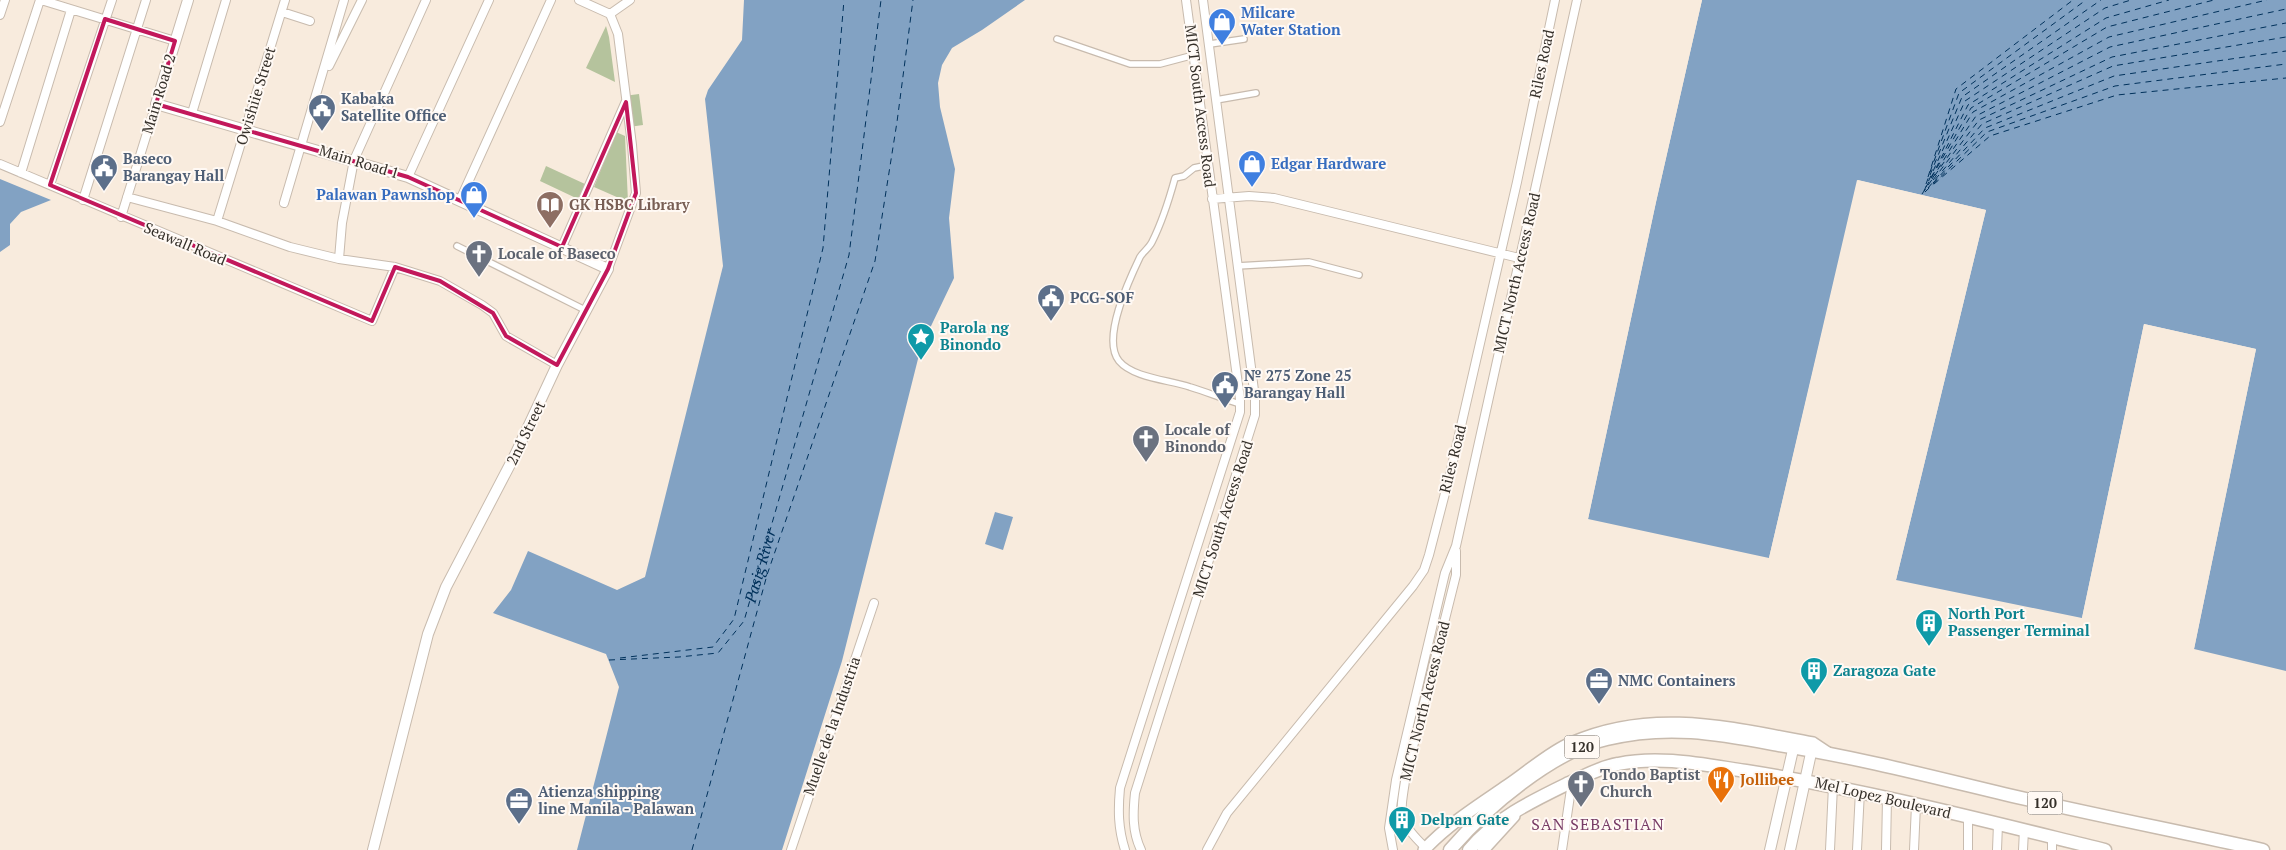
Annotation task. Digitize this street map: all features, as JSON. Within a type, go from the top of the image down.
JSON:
[{"type":"highway","name":"Mel Lopez Boulevard","points":[[1450,850],[1491,807],[1573,750],[1607,739],[1646,732],[1702,732],[1794,743],[1813,747],[1828,753],[2022,798],[2263,850]]},
{"type":"highway","name":"Mel Lopez Boulevard","points":[[1475,849],[1499,821],[1597,770],[1619,763],[1665,761],[1806,780],[2024,830],[2052,844],[2105,850]]},
{"type":"main road","name":"Mel Lopez Boulevard","points":[[1425,849],[1456,821],[1570,743],[1604,732],[1652,723],[1681,722],[1746,730],[1794,743]]},
{"type":"street","points":[[0,15],[5,0]]},
{"type":"street","points":[[0,122],[40,0],[175,41]]},
{"type":"street","points":[[50,185],[112,0]]},
{"type":"street","points":[[83,200],[146,0]]},
{"type":"street","name":"Main Road 2","points":[[121,217],[188,0]]},
{"type":"street","points":[[192,113],[226,0]]},
{"type":"street","name":"Owishiie Street","points":[[217,221],[285,0]]},
{"type":"street","points":[[284,203],[318,94],[344,0]]},
{"type":"street","points":[[318,94],[362,0]]},
{"type":"street","points":[[339,259],[346,197],[354,160],[426,0]]},
{"type":"street","points":[[408,177],[489,0]]},
{"type":"street","points":[[460,200],[551,0]]},
{"type":"street","points":[[579,0],[610,14],[630,0]]},
{"type":"street","name":"MICT South Access Road","points":[[1125,850],[1120,834],[1118,816],[1120,788],[1237,424],[1240,404],[1186,0]]},
{"type":"street","name":"MICT South Access Road","points":[[1141,850],[1136,841],[1132,815],[1135,792],[1255,415],[1255,398],[1203,0]]},
{"type":"street","name":"Riles Road","points":[[1207,850],[1227,813],[1413,586],[1424,570],[1452,465],[1501,253],[1555,0]]},
{"type":"street","name":"MICT North Access Road","points":[[1392,850],[1389,828],[1396,780],[1445,573],[1456,546],[1577,0]]},
{"type":"street","points":[[21,173],[72,10]]},
{"type":"street","points":[[282,12],[310,21]]},
{"type":"street","name":"2nd Street","points":[[373,850],[428,634],[446,587],[515,455],[585,310],[608,269],[636,193],[618,34],[610,14]]},
{"type":"street","points":[[1057,39],[1130,64],[1160,64],[1194,56]]},
{"type":"street","points":[[1210,44],[1244,39]]},
{"type":"street","points":[[1195,65],[1211,62]]},
{"type":"street","points":[[1216,100],[1256,93]]},
{"type":"street","points":[[562,247],[626,100]]},
{"type":"street","name":"Main Road 1","points":[[156,104],[301,144],[408,177],[608,269]]},
{"type":"street","name":"Seawall Road","points":[[0,164],[121,217],[372,321],[395,268]]},
{"type":"street","points":[[1208,165],[1194,168],[1184,176],[1175,178],[1166,209],[1151,244],[1141,256],[1114,323],[1113,346],[1120,361],[1144,376],[1169,380],[1240,404]]},
{"type":"street","points":[[1212,199],[1249,196],[1274,198],[1520,258]]},
{"type":"street","points":[[127,198],[217,221],[290,247],[339,259],[395,268],[440,281],[482,304],[499,321],[506,336],[557,366]]},
{"type":"street","points":[[457,246],[585,310]]},
{"type":"street","points":[[1237,266],[1309,262],[1358,276]]},
{"type":"street","name":"MICT North Access Road","points":[[1425,849],[1406,828],[1401,806],[1406,775],[1456,575],[1456,546]]},
{"type":"street","name":"Muelle de la Industria","points":[[791,850],[874,602]]},
{"type":"street","points":[[1770,850],[1794,743]]},
{"type":"street","points":[[1790,850],[1813,747]]},
{"type":"street","points":[[1562,850],[1572,782]]},
{"type":"street","points":[[1830,850],[1833,786]]},
{"type":"street","points":[[1857,850],[1860,791]]},
{"type":"street","points":[[1886,850],[1887,798]]},
{"type":"street","points":[[1914,850],[1916,805]]},
{"type":"street","points":[[1968,817],[1968,850]]},
{"type":"street","points":[[1997,850],[1998,824]]},
{"type":"street","points":[[2024,830],[2024,850]]},
{"type":"highlighted area","points":[[105,19],[175,41],[156,104],[408,177],[562,247],[626,102],[636,193],[608,269],[557,365],[506,336],[493,313],[440,281],[395,267],[372,321],[50,185]]},
{"type":"green space","points":[[606,26],[609,37],[615,82],[586,68]]},
{"type":"green space","points":[[639,94],[643,125],[629,127],[624,96]]},
{"type":"green space","points":[[616,132],[625,136],[628,202],[594,187]]},
{"type":"green space","points":[[546,166],[585,184],[578,199],[540,181]]},
{"type":"water","name":"Pasig River","points":[[744,0],[1025,0],[952,48],[942,65],[938,83],[940,107],[955,169],[949,218],[954,278],[921,347],[842,661],[782,850],[577,850],[619,687],[606,654],[493,613],[511,590],[528,551],[617,590],[645,577],[723,266],[705,99],[708,90],[742,40]]},
{"type":"water","points":[[1702,0],[2286,0],[2286,671],[2194,649],[2256,349],[2144,324],[2082,618],[1896,580],[1986,210],[1858,180],[1769,558],[1588,519],[1656,202]]},
{"type":"water","points":[[0,179],[51,200],[21,212],[10,224],[10,245],[0,252]]},
{"type":"water","points":[[995,512],[1013,517],[1003,550],[985,544]]},
{"type":"pier","points":[[1699,0],[1702,0],[1656,202],[1588,519],[1586,519],[1653,201]]},
{"type":"pier","points":[[1857,180],[1986,210],[1896,580],[1894,579],[1983,212],[1859,183],[1772,559],[1769,558]]},
{"type":"pier","points":[[2144,324],[2256,349],[2194,649],[2192,648],[2253,351],[2146,327],[2085,619],[2082,618]]},
{"type":"ferry route","points":[[620,658],[713,647],[734,619],[823,248],[844,0]]},
{"type":"ferry route","points":[[609,660],[718,653],[744,621],[849,255],[881,0]]},
{"type":"ferry route","points":[[692,850],[767,575],[875,261],[897,122],[913,0]]},
{"type":"ferry route","points":[[1928,177],[1956,89],[2073,0]]},
{"type":"ferry route","points":[[1930,172],[1959,93],[2086,0]]},
{"type":"ferry route","points":[[1930,175],[1962,97],[2101,0]]},
{"type":"ferry route","points":[[1924,191],[1965,101],[2105,8],[2131,0]]},
{"type":"ferry route","points":[[1931,178],[1968,105],[2106,18],[2169,0]]},
{"type":"ferry route","points":[[1926,187],[1971,108],[2107,27],[2214,0]]},
{"type":"ferry route","points":[[1932,179],[1973,112],[2109,37],[2267,0]]},
{"type":"ferry route","points":[[1922,194],[1976,116],[2110,47],[2286,9]]},
{"type":"ferry route","points":[[1933,180],[1979,120],[2112,57],[2286,23]]},
{"type":"ferry route","points":[[1928,188],[1982,124],[2113,66],[2286,37]]},
{"type":"ferry route","points":[[1933,183],[1985,128],[2114,76],[2286,51]]},
{"type":"ferry route","points":[[1925,192],[1987,132],[2115,86],[2286,64]]},
{"type":"ferry route","points":[[1934,184],[1990,136],[2117,95],[2286,78]]},
{"type":"ferry route","points":[[1926,184],[1929,176]]},
{"type":"place","name":"Milcare Water Station","points":[[1222,46]]},
{"type":"place","name":"Kabaka Satellite Office","points":[[322,132]]},
{"type":"place","name":"Edgar Hardware","points":[[1252,188]]},
{"type":"place","name":"Baseco Barangay Hall","points":[[104,192]]},
{"type":"place","name":"Palawan Pawnshop","points":[[474,219]]},
{"type":"place","name":"GK HSBC Library","points":[[550,229]]},
{"type":"place","name":"Locale of Baseco","points":[[479,278]]},
{"type":"place","name":"PCG-SOF","points":[[1051,322]]},
{"type":"place","name":"Parola ng Binondo","points":[[921,361]]},
{"type":"place","name":"№ 275 Zone 25 Barangay Hall","points":[[1225,409]]},
{"type":"place","name":"Locale of Binondo","points":[[1146,463]]},
{"type":"place","name":"North Port Passenger Terminal","points":[[1929,647]]},
{"type":"place","name":"Zaragoza Gate","points":[[1814,695]]},
{"type":"place","name":"NMC Containers","points":[[1599,705]]},
{"type":"place","name":"Jollibee","points":[[1721,804]]},
{"type":"place","name":"Tondo Baptist Church","points":[[1581,808]]},
{"type":"place","name":"Atienza shipping line Manila - Palawan","points":[[519,825]]},
{"type":"place","name":"Delpan Gate","points":[[1402,844]]},
{"type":"district","name":"SAN SEBASTIAN","points":[[1598,824]]}]
